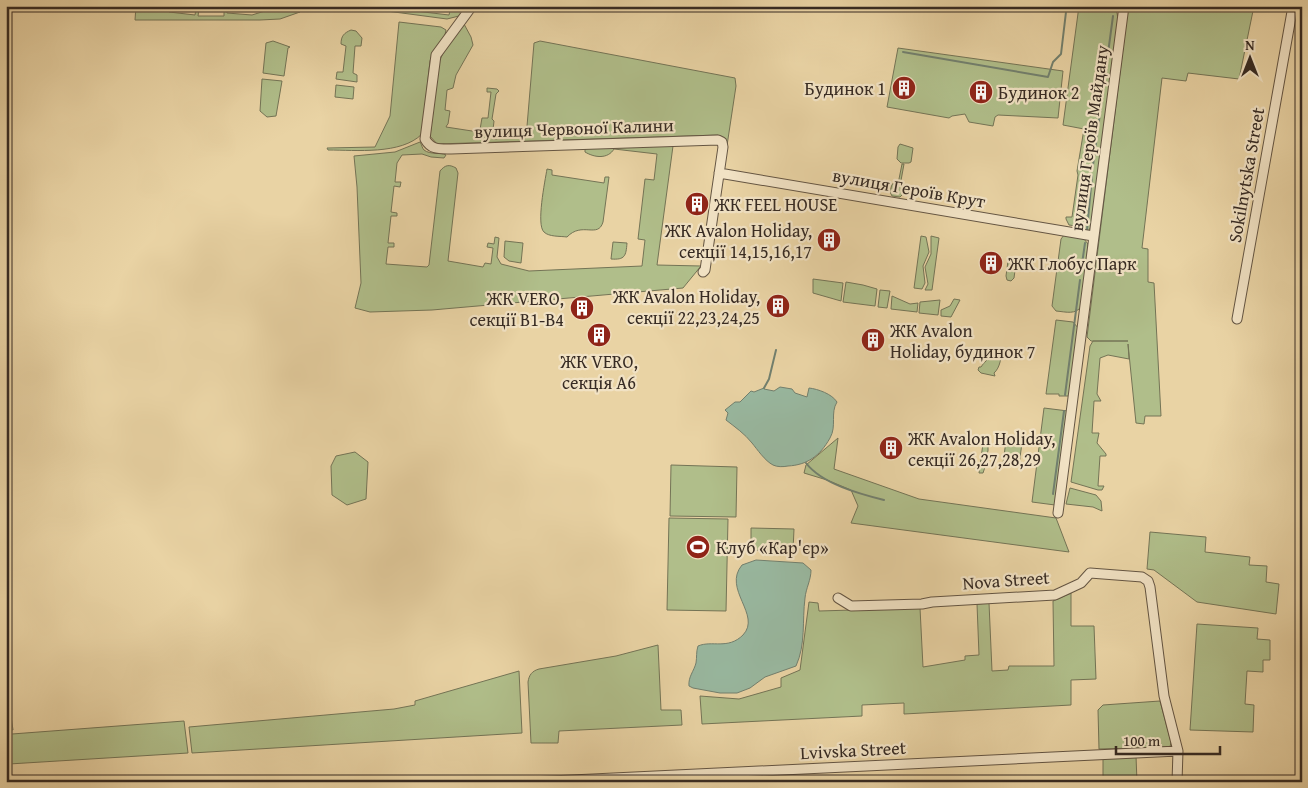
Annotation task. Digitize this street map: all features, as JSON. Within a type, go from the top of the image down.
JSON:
[{"type":"street","name":"вулиця Червоної Калини","points":[[472,6],[436,55],[425,139],[432,148],[570,146],[711,139],[722,142],[723,148],[719,173]]},
{"type":"street","name":"вулиця Героїв Майдану","points":[[1058,513],[1124,6]]},
{"type":"street","name":"Sokilnytska Street","points":[[1237,319],[1293,6]]},
{"type":"street","name":"вулиця Героїв Крут","points":[[719,173],[1093,236]]},
{"type":"street","points":[[703,272],[705,270],[719,173]]},
{"type":"street","name":"Nova Street","points":[[838,598],[851,606],[922,604],[1055,594],[1081,583],[1090,573],[1142,577],[1148,581],[1150,587],[1164,696],[1178,751]]},
{"type":"street","points":[[1177,782],[1178,751]]},
{"type":"street","name":"Lvivska Street","points":[[530,782],[1178,751]]},
{"type":"shaded area","points":[[136,6],[166,11],[166,6],[170,6],[169,12],[195,15],[196,9],[199,9],[198,16],[224,16],[224,10],[227,10],[227,13],[252,15],[268,10],[300,12],[280,19],[260,20],[135,20]]},
{"type":"shaded area","points":[[349,6],[373,6],[449,15],[451,6],[467,6],[459,16],[447,19]]},
{"type":"shaded area","points":[[1079,6],[1113,7],[1118,19],[1092,226],[1088,231],[1083,230],[1083,227],[1069,225],[1066,219],[1066,217],[1072,217],[1084,129],[1063,125]]},
{"type":"shaded area","points":[[1126,6],[1254,6],[1239,79],[1188,73],[1186,81],[1162,78],[1142,248],[1148,249],[1148,282],[1154,283],[1161,416],[1145,416],[1144,424],[1136,423],[1128,344],[1129,359],[1108,355],[1100,358],[1097,394],[1101,401],[1094,401],[1092,433],[1099,433],[1097,443],[1106,454],[1106,456],[1100,456],[1098,486],[1104,486],[1102,490],[1071,482],[1090,346],[1093,341],[1087,337],[1128,8]]},
{"type":"shaded area","points":[[399,22],[441,27],[446,30],[430,61],[422,134],[413,141],[390,148],[378,150],[328,150],[327,148],[375,147],[390,116]]},
{"type":"shaded area","points":[[464,24],[473,45],[456,75],[453,88],[447,90],[445,110],[450,111],[446,127],[472,131],[479,135],[482,118],[488,118],[491,92],[487,92],[487,88],[497,89],[499,91],[496,94],[492,119],[494,121],[492,139],[526,138],[534,43],[540,41],[735,78],[736,86],[723,172],[724,140],[718,135],[437,144],[430,136],[439,62],[445,49]]},
{"type":"shaded area","points":[[351,30],[356,31],[362,38],[361,46],[355,46],[353,73],[357,75],[357,82],[336,79],[337,72],[343,72],[346,46],[341,44],[342,37]]},
{"type":"shaded area","points":[[273,41],[290,47],[288,48],[284,76],[263,73],[266,43]]},
{"type":"shaded area","points":[[898,48],[1063,71],[1058,118],[998,115],[995,117],[993,126],[969,122],[965,114],[949,118],[887,107]]},
{"type":"shaded area","points":[[262,79],[282,81],[276,116],[267,117],[260,111]]},
{"type":"shaded area","points":[[336,85],[354,87],[353,99],[335,97]]},
{"type":"shaded area","points":[[420,142],[426,152],[446,155],[444,158],[422,154],[402,155],[397,163],[395,182],[401,182],[400,187],[394,186],[391,212],[397,213],[397,216],[391,216],[388,243],[394,243],[394,247],[388,247],[386,264],[427,267],[429,265],[440,171],[445,166],[451,166],[456,168],[458,173],[448,261],[483,267],[485,263],[491,264],[493,248],[487,247],[488,243],[494,244],[495,237],[499,238],[497,257],[501,264],[529,271],[642,266],[645,240],[638,239],[645,179],[654,180],[657,154],[614,149],[608,155],[597,156],[585,152],[585,149],[588,147],[673,146],[657,265],[701,266],[683,288],[432,310],[370,312],[355,308],[361,283],[354,156],[395,152]]},
{"type":"shaded area","points":[[900,144],[913,148],[911,162],[901,163],[897,159]]},
{"type":"shaded area","points":[[902,164],[904,164],[900,186],[904,188],[904,193],[900,197],[892,196],[890,192],[892,184],[898,184]]},
{"type":"shaded area","points":[[547,169],[552,170],[552,175],[604,183],[605,177],[609,177],[601,227],[593,230],[578,230],[567,237],[552,236],[544,232],[541,212]]},
{"type":"shaded area","points":[[1064,235],[1084,239],[1088,244],[1082,306],[1077,311],[1070,312],[1056,311],[1052,306],[1061,239]]},
{"type":"shaded area","points":[[921,236],[926,237],[929,252],[923,266],[925,283],[922,289],[914,288]]},
{"type":"shaded area","points":[[931,236],[939,238],[932,290],[925,290],[928,284],[925,267],[931,254]]},
{"type":"shaded area","points":[[505,241],[523,243],[521,263],[509,261],[504,257]]},
{"type":"shaded area","points":[[613,242],[627,243],[625,254],[622,258],[611,259]]},
{"type":"shaded area","points":[[1011,259],[1016,263],[1014,278],[1011,281],[1007,280],[1006,276],[1008,261]]},
{"type":"shaded area","points":[[813,279],[843,283],[841,301],[813,293]]},
{"type":"shaded area","points":[[846,282],[877,289],[875,306],[843,302]]},
{"type":"shaded area","points":[[880,290],[890,291],[887,308],[878,307]]},
{"type":"shaded area","points":[[892,296],[910,304],[918,303],[917,312],[891,309]]},
{"type":"shaded area","points":[[954,299],[960,300],[951,317],[941,316],[941,310],[950,306]]},
{"type":"shaded area","points":[[940,300],[938,315],[919,313],[920,302]]},
{"type":"shaded area","points":[[1056,320],[1073,322],[1079,329],[1069,396],[1046,394]]},
{"type":"shaded area","points":[[1001,349],[1000,362],[994,373],[995,376],[981,373],[978,370],[979,367]]},
{"type":"shaded area","points":[[780,387],[792,389],[795,393],[807,397],[809,388],[816,389],[828,394],[837,402],[834,411],[832,433],[822,450],[801,464],[782,467],[773,465],[764,458],[740,431],[726,420],[728,413],[725,410],[735,402],[740,402],[751,391],[754,392],[764,388],[774,391]]},
{"type":"shaded area","points":[[1044,408],[1068,411],[1055,505],[1032,502]]},
{"type":"shaded area","points":[[984,436],[987,439],[990,438],[990,440],[983,473],[979,473]]},
{"type":"shaded area","points":[[838,438],[834,469],[919,499],[1056,518],[1069,552],[851,523],[858,506],[851,490],[804,473],[806,465]]},
{"type":"shaded area","points":[[1006,441],[1022,443],[1019,465],[1003,463]]},
{"type":"shaded area","points":[[355,452],[368,462],[366,499],[347,505],[332,495],[331,466],[336,456]]},
{"type":"shaded area","points":[[671,465],[737,467],[736,517],[670,516]]},
{"type":"shaded area","points":[[1070,488],[1096,495],[1101,501],[1102,511],[1093,507],[1066,504]]},
{"type":"shaded area","name":"Клуб «Кар'єр»","points":[[669,518],[728,519],[726,611],[667,610]]},
{"type":"shaded area","points":[[751,528],[794,529],[793,551],[751,550]]},
{"type":"shaded area","points":[[1150,532],[1206,537],[1205,552],[1250,557],[1249,565],[1267,566],[1266,582],[1279,584],[1276,614],[1197,602],[1154,570],[1147,569]]},
{"type":"shaded area","points":[[756,560],[803,563],[811,570],[805,598],[801,649],[796,666],[765,677],[750,688],[737,693],[720,693],[689,686],[690,677],[696,663],[698,646],[732,642],[743,635],[748,627],[746,610],[736,583],[737,574],[742,565]]},
{"type":"shaded area","points":[[1071,593],[1071,626],[1094,626],[1096,679],[1071,680],[1071,705],[904,714],[904,703],[862,705],[862,716],[702,724],[700,696],[739,699],[781,687],[781,678],[800,670],[809,602],[818,603],[819,611],[920,608],[923,667],[965,660],[965,656],[979,655],[977,604],[989,603],[992,671],[1008,670],[1009,666],[1054,666],[1053,601]]},
{"type":"shaded area","points":[[1197,624],[1258,628],[1257,639],[1270,640],[1270,660],[1263,660],[1263,672],[1247,671],[1245,704],[1254,705],[1253,732],[1190,730]]},
{"type":"shaded area","points":[[658,645],[661,710],[681,710],[682,725],[559,731],[558,743],[531,743],[528,682],[533,672],[539,669],[616,656]]},
{"type":"shaded area","points":[[519,671],[522,733],[192,753],[189,727],[394,709],[415,705],[415,701]]},
{"type":"shaded area","points":[[6,682],[13,730],[6,729]]},
{"type":"shaded area","points":[[1160,701],[1171,742],[1170,747],[1099,749],[1098,710],[1103,705]]},
{"type":"shaded area","points":[[184,721],[188,753],[9,764],[9,735],[12,734]]},
{"type":"shaded area","points":[[1136,756],[1137,782],[1103,782],[1103,758]]},
{"type":"waterway","points":[[903,52],[1048,77],[1053,62],[1061,54],[1066,12]]},
{"type":"waterway","points":[[1093,165],[1113,16]]},
{"type":"waterway","points":[[1087,230],[1092,176]]},
{"type":"waterway","points":[[1082,264],[1085,243]]},
{"type":"waterway","points":[[1065,395],[1080,280]]},
{"type":"waterway","points":[[764,388],[769,379],[776,350]]},
{"type":"waterway","points":[[1053,494],[1064,411]]},
{"type":"waterway","points":[[806,463],[831,482],[884,500]]},
{"type":"place","name":"Будинок 1","points":[[904,88]]},
{"type":"place","name":"Будинок 2","points":[[981,92]]},
{"type":"place","name":"ЖК FEEL HOUSE","points":[[697,204]]},
{"type":"place","name":"ЖК Avalon Holiday, секції 14,15,16,17","points":[[829,240]]},
{"type":"place","name":"ЖК Глобус Парк","points":[[991,263]]},
{"type":"place","name":"ЖК Avalon Holiday, секції 22,23,24,25","points":[[778,306]]},
{"type":"place","name":"ЖК VERO, секції В1-В4","points":[[582,308]]},
{"type":"place","name":"ЖК VERO, секція А6","points":[[599,335]]},
{"type":"place","name":"ЖК Avalon Holiday, будинок 7","points":[[873,340]]},
{"type":"place","name":"ЖК Avalon Holiday, секції 26,27,28,29","points":[[891,448]]},
{"type":"place","name":"Клуб «Кар'єр»","points":[[698,547]]}]
